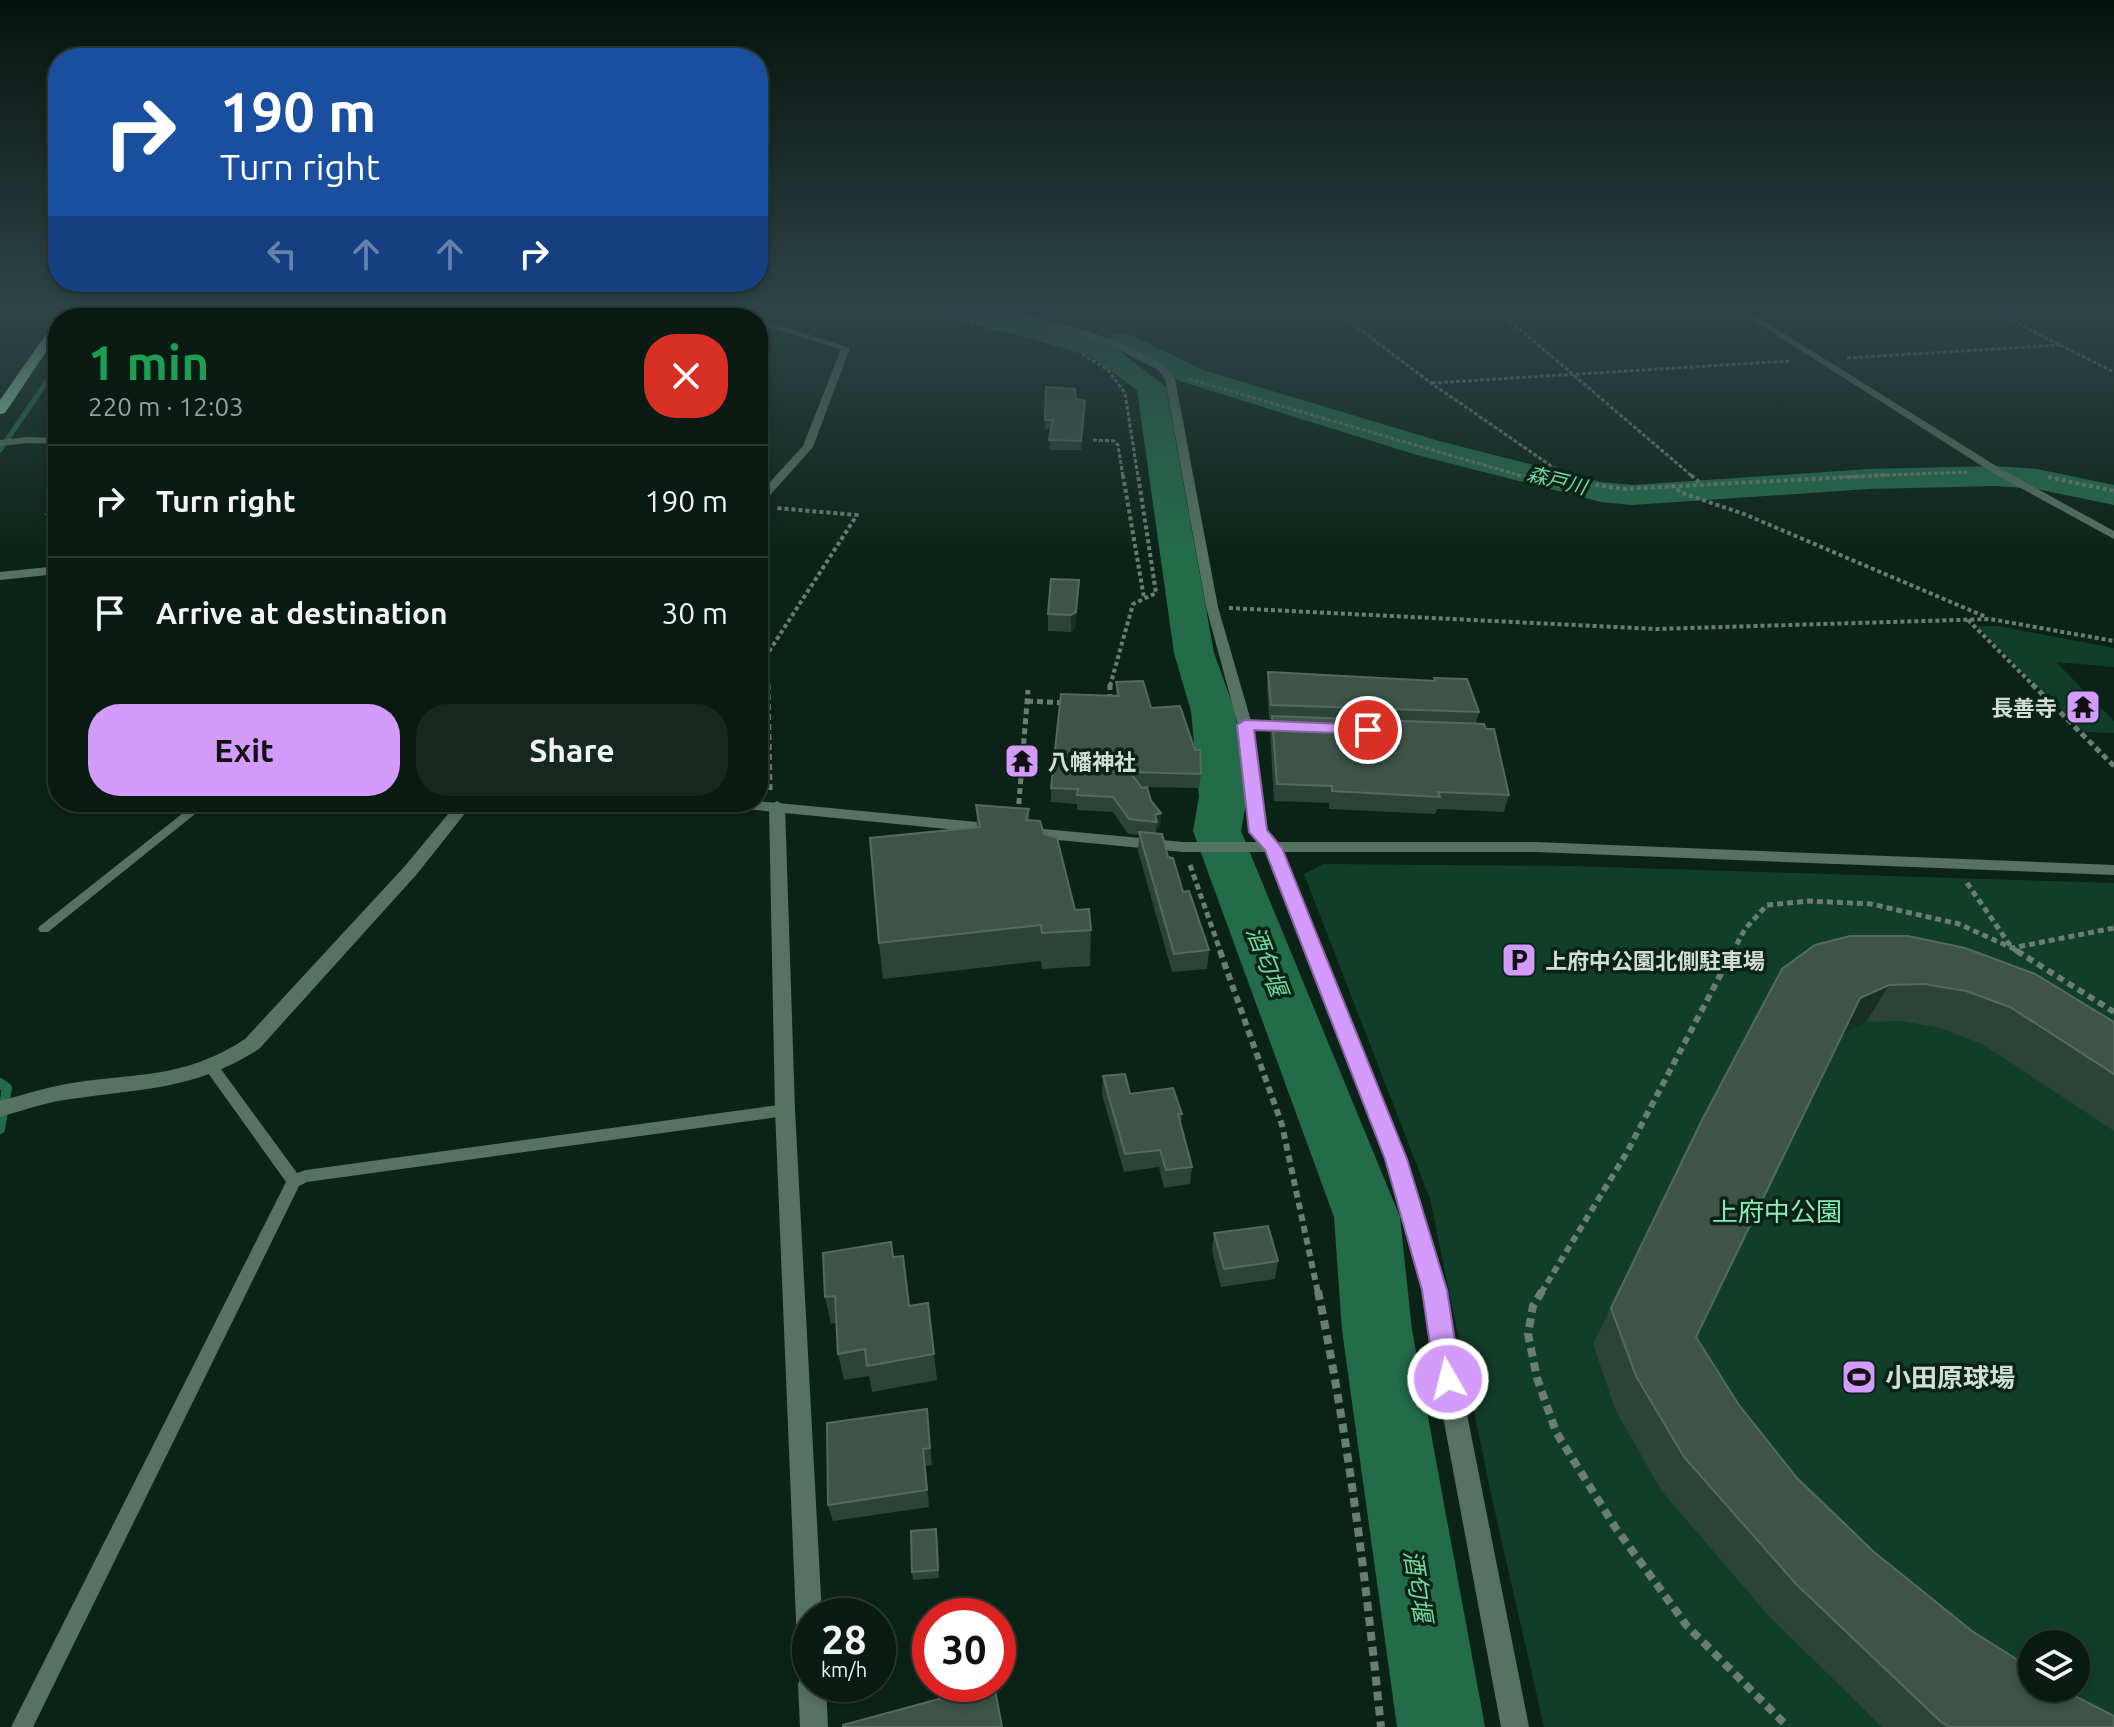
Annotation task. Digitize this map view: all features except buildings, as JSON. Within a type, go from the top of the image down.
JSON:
[{"type":"street","points":[[768,491],[808,447],[828,394]]},
{"type":"street","points":[[1171,394],[1212,607],[1245,725],[1258,832],[1273,848],[1396,1159],[1434,1290],[1448,1379],[1515,1727]]},
{"type":"street","points":[[1875,394],[2003,474],[2114,536]]},
{"type":"street","points":[[0,443],[48,441]]},
{"type":"street","points":[[0,576],[48,571]]},
{"type":"street","points":[[1245,725],[1307,727]]},
{"type":"street","points":[[768,806],[1183,847],[1536,847],[2114,870]]},
{"type":"street","points":[[774,806],[808,1598]]},
{"type":"street","points":[[0,1109],[43,1096],[157,1082],[213,1069],[252,1044],[411,870],[458,812]]},
{"type":"street","points":[[813,1702],[814,1727]]},
{"type":"lane","points":[[44,929],[191,812]]},
{"type":"lane","points":[[213,1069],[294,1181]]},
{"type":"lane","points":[[22,1727],[294,1181],[306,1176],[785,1110]]},
{"type":"path","points":[[1109,704],[1110,681],[1133,604],[1156,593],[1125,394]]},
{"type":"path","points":[[1239,394],[1475,465],[1577,490],[1591,484]]},
{"type":"path","points":[[1446,394],[1560,472],[1591,484],[1623,489],[1700,483],[2003,474]]},
{"type":"path","points":[[1596,394],[1700,483]]},
{"type":"path","points":[[1093,440],[1114,441],[1118,445],[1144,598]]},
{"type":"path","points":[[2041,476],[2114,491]]},
{"type":"path","points":[[1673,487],[1990,619]]},
{"type":"path","points":[[770,508],[857,515],[768,653],[774,806]]},
{"type":"path","points":[[1212,607],[1656,629],[1990,619],[2114,641]]},
{"type":"path","points":[[1968,620],[2114,766]]},
{"type":"path","points":[[1017,831],[1028,690]]},
{"type":"path","points":[[1027,701],[1068,703]]},
{"type":"path","points":[[1183,847],[1282,1125],[1338,1387],[1368,1601],[1381,1727]]},
{"type":"path","points":[[1954,863],[2012,948]]},
{"type":"path","points":[[1788,1727],[1687,1626],[1615,1527],[1556,1432],[1537,1378],[1528,1334],[1533,1306],[1626,1154],[1745,929],[1767,905],[1809,901],[1871,904],[1959,924],[2012,948],[2114,1012]]},
{"type":"path","points":[[2012,948],[2114,928]]},
{"type":"green space","name":"長善寺","points":[[1976,626],[1998,626],[2114,648],[2114,667],[2056,662],[2114,721],[2114,733],[2084,732]]},
{"type":"green space","name":"上府中公園","points":[[1323,864],[1570,866],[2114,883],[2114,1727],[1544,1727],[1491,1494],[1430,1199],[1304,874]]},
{"type":"waterway","points":[[0,450],[38,394]]},
{"type":"waterway","name":"酒匂堰","points":[[1152,394],[1194,653],[1213,711],[1223,797],[1217,831],[1367,1217],[1377,1330],[1441,1727]]},
{"type":"waterway","name":"森戸川","points":[[1250,394],[1428,448],[1601,492],[1632,495],[1869,479],[1995,476],[2037,479],[2114,495]]},
{"type":"waterway","points":[[0,1083],[7,1088],[0,1129]]},
{"type":"place","name":"長善寺","points":[[2083,707]]},
{"type":"place","name":"八幡神社","points":[[1022,761]]},
{"type":"place","name":"上府中公園北側駐車場","points":[[1519,960]]},
{"type":"place","name":"小田原球場","points":[[1859,1377]]},
{"type":"route","points":[[1368,730],[1245,725],[1258,832],[1273,848],[1396,1159],[1434,1290],[1448,1379]]}]
